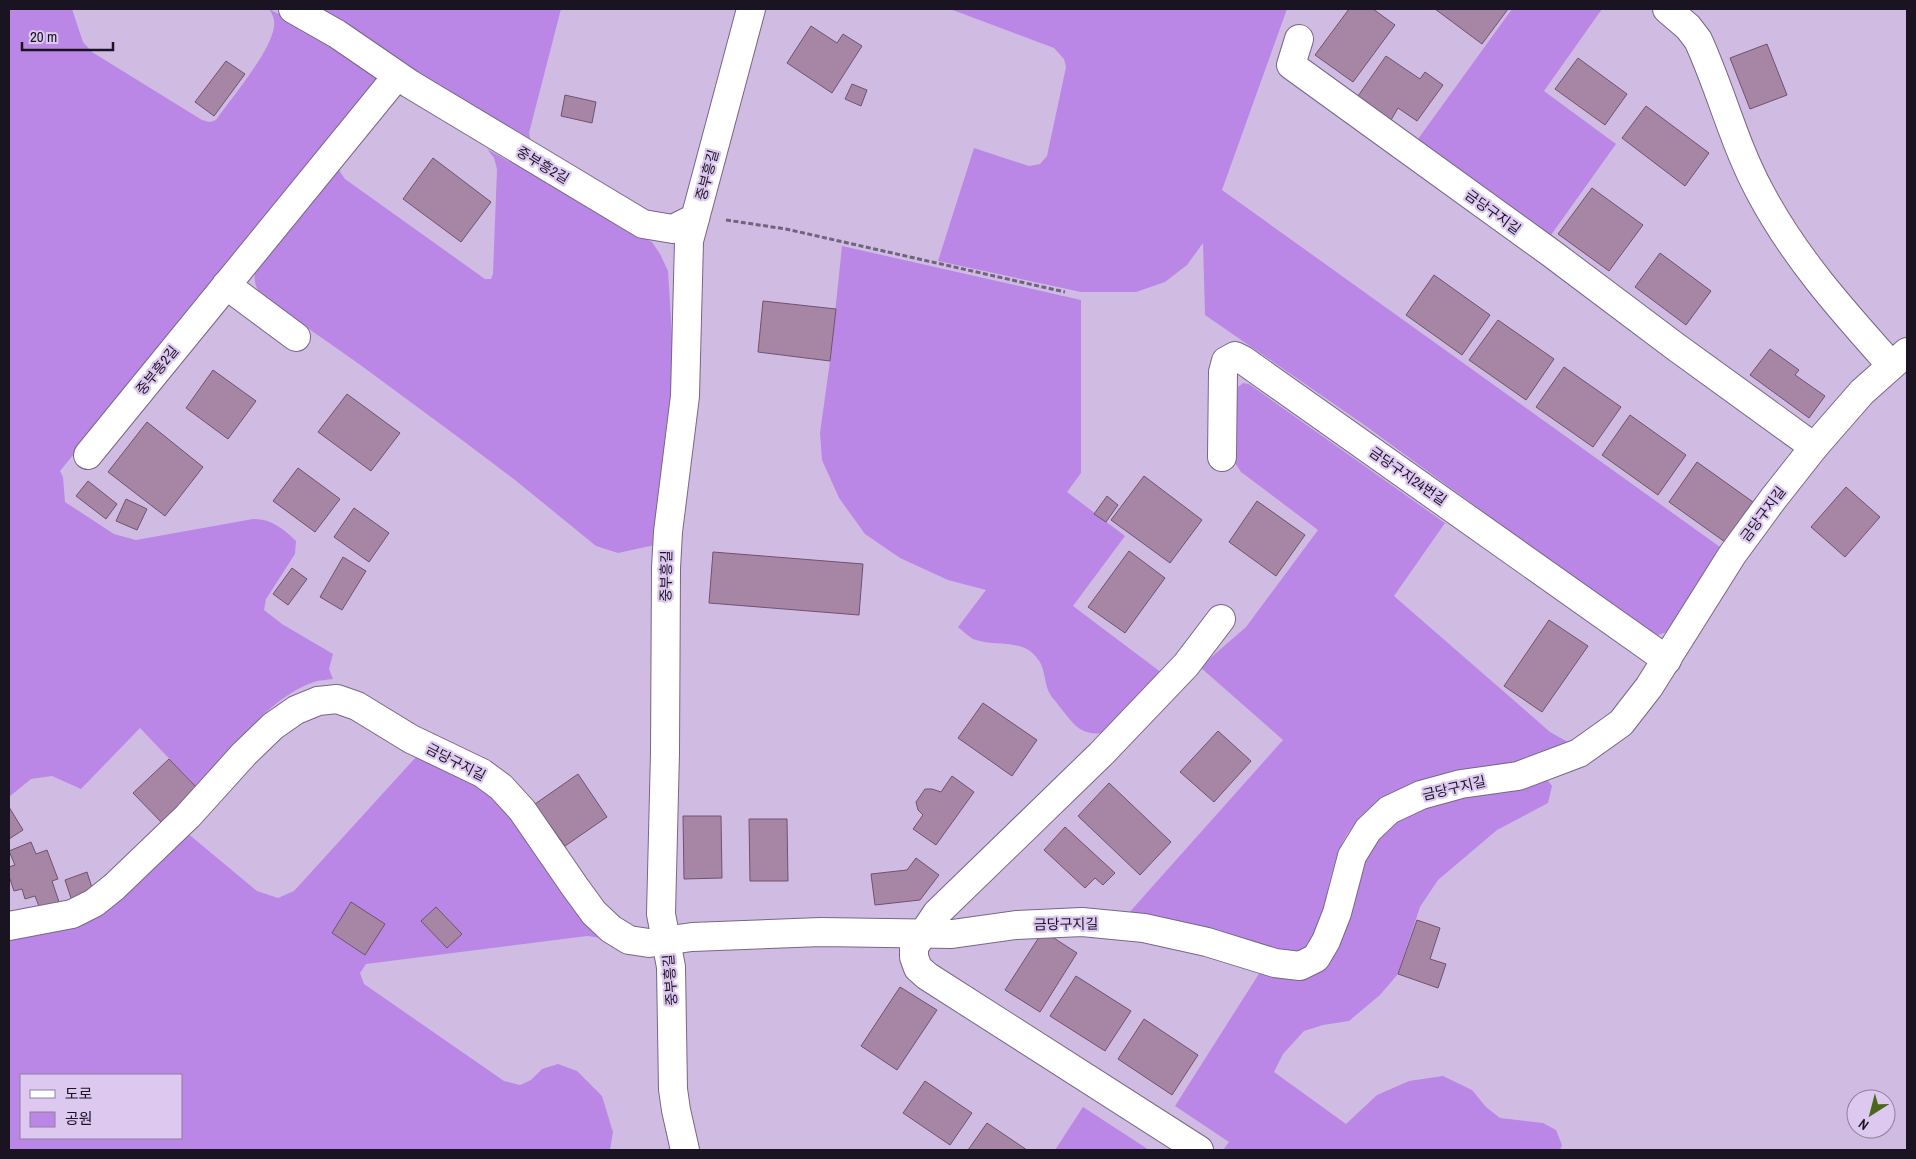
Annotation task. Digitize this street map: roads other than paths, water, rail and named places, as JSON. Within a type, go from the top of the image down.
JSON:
[{"type":"street","name":"중부흥2길","points":[[293,9],[337,34],[397,76],[642,224],[672,229],[695,218]]},
{"type":"street","name":"중부흥길","points":[[685,1150],[674,1096],[672,967],[661,914],[668,532],[685,396],[689,241],[751,9]]},
{"type":"street","name":"금당구지길","points":[[9,926],[72,914],[94,903],[114,887],[188,816],[244,754],[273,726],[296,710],[318,701],[337,699],[357,706],[411,739],[482,773],[501,787],[522,810],[590,906],[611,929],[629,940],[649,943],[692,937],[821,932],[952,934],[1016,926],[1082,922],[1144,928],[1207,942],[1275,963],[1300,966],[1316,958],[1326,941],[1337,913],[1352,856],[1368,830],[1389,810],[1421,795],[1461,784],[1518,776],[1579,753],[1621,723],[1667,660],[1732,555],[1814,447],[1862,392],[1899,359],[1811,273],[1786,238],[1760,191],[1741,150],[1698,40],[1688,27],[1667,9]]},
{"type":"street","name":"금당구지길","points":[[1299,39],[1291,65],[1551,253],[1814,447]]},
{"type":"street","name":"중부흥2길","points":[[88,454],[397,76]]},
{"type":"street","points":[[226,286],[296,337]]},
{"type":"street","name":"금당구지24번길","points":[[1222,457],[1223,372],[1226,361],[1235,356],[1667,660]]},
{"type":"street","points":[[1199,1150],[927,976],[918,968],[914,957],[914,947],[937,913],[1101,754],[1186,666],[1221,619]]}]
